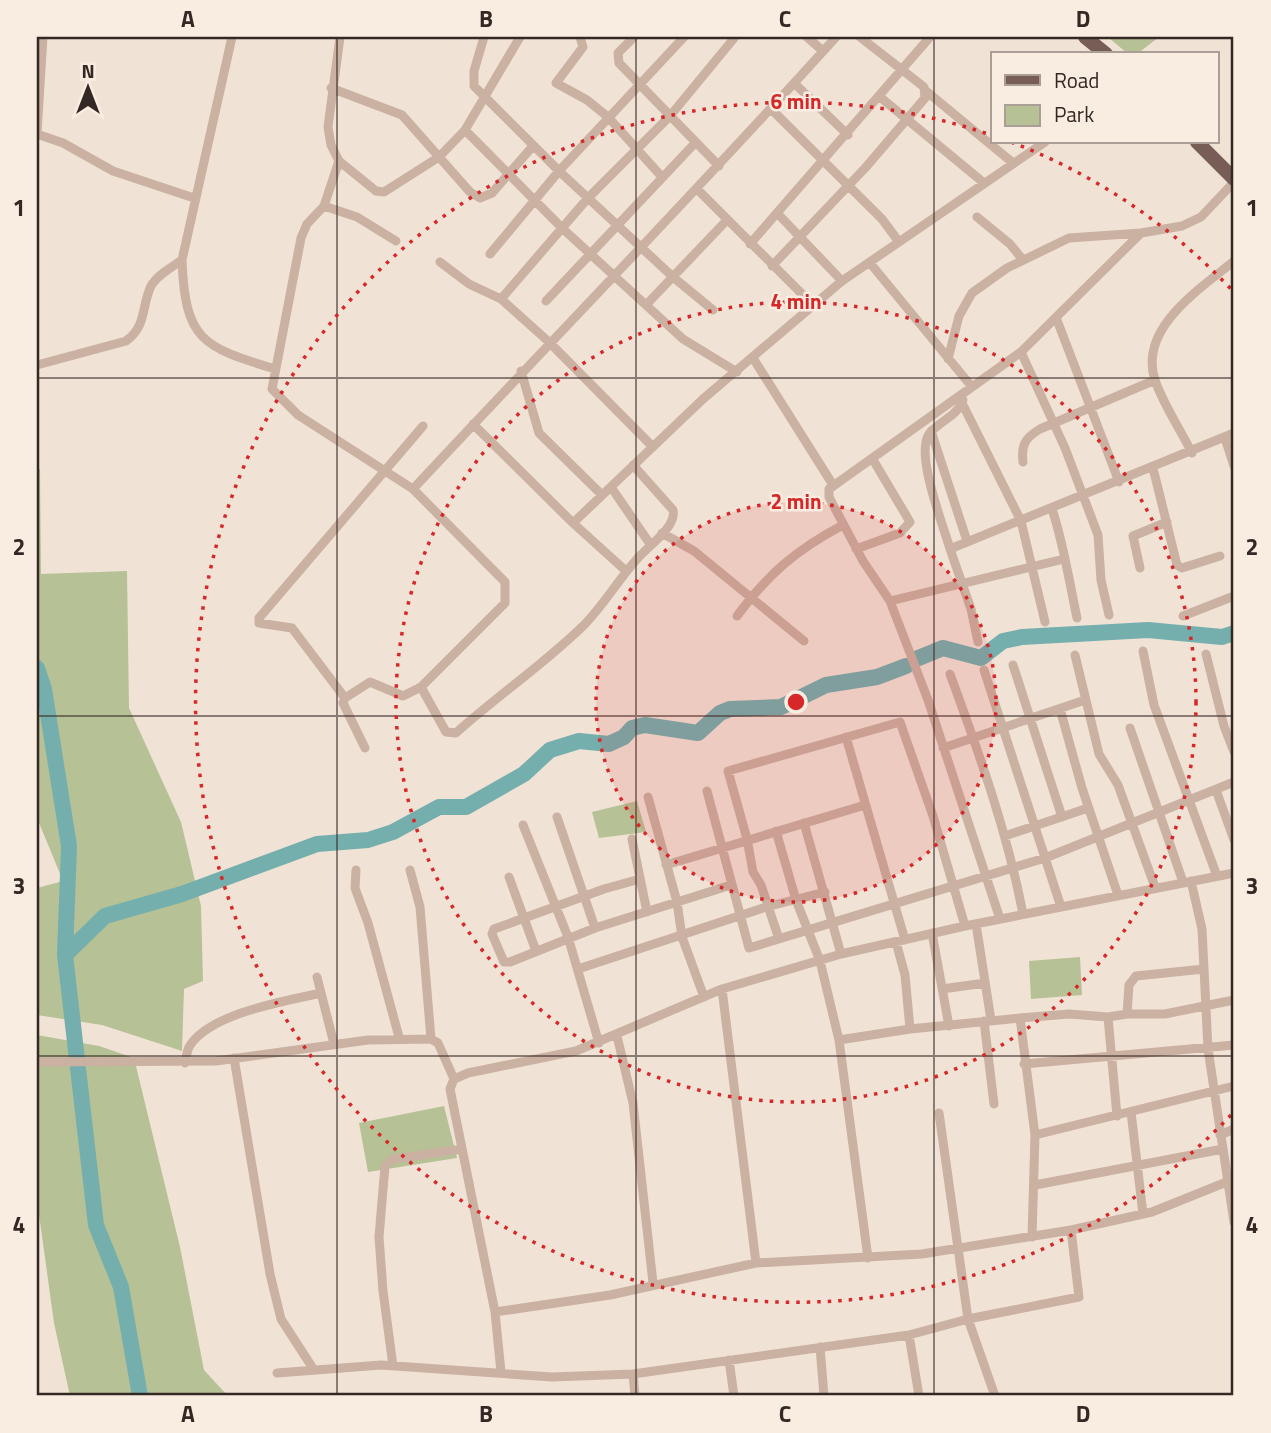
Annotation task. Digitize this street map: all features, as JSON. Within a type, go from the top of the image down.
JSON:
[{"type":"main road","points":[[1085,37],[1104,52]]},
{"type":"main road","points":[[1199,144],[1234,181]]},
{"type":"street","points":[[43,37],[37,133],[62,142],[113,171],[194,198]]},
{"type":"street","points":[[232,37],[182,260],[184,297],[198,334],[234,357],[275,369]]},
{"type":"street","points":[[340,37],[331,88],[328,127],[331,145],[339,161],[376,191],[384,192],[439,157],[465,130],[520,37]]},
{"type":"street","points":[[484,37],[473,80],[485,99],[673,278],[713,310]]},
{"type":"street","points":[[580,37],[583,47],[556,83],[587,100],[608,117],[662,177]]},
{"type":"street","points":[[634,37],[618,53],[617,60],[719,166]]},
{"type":"street","points":[[490,254],[559,171],[684,37]]},
{"type":"street","points":[[501,299],[588,198],[670,116],[735,37]]},
{"type":"street","points":[[807,37],[823,51]]},
{"type":"street","points":[[413,489],[521,371],[719,166],[836,37]]},
{"type":"street","points":[[860,37],[904,68],[926,91],[1013,163]]},
{"type":"street","points":[[750,244],[825,162],[930,37]]},
{"type":"street","points":[[794,83],[848,135]]},
{"type":"street","points":[[331,88],[402,115],[470,192],[480,198],[492,193],[533,146]]},
{"type":"street","points":[[772,266],[848,186],[925,98],[926,91]]},
{"type":"street","points":[[880,97],[984,183]]},
{"type":"street","points":[[771,109],[882,219],[899,242]]},
{"type":"street","points":[[465,130],[562,228],[683,340],[737,372]]},
{"type":"street","points":[[546,300],[696,142]]},
{"type":"street","points":[[573,523],[652,446],[842,281],[1042,144]]},
{"type":"street","points":[[339,161],[324,206],[307,224],[301,238],[272,389],[276,396],[298,415],[413,489],[505,582],[507,593],[505,603],[421,687],[403,696],[370,682],[345,698],[343,703],[365,748]]},
{"type":"street","points":[[948,359],[959,316],[972,293],[1023,260],[1069,238],[1141,233],[1181,226],[1201,217],[1234,181]]},
{"type":"street","points":[[697,189],[814,306]]},
{"type":"street","points":[[324,206],[357,217],[396,241]]},
{"type":"street","points":[[778,214],[842,281]]},
{"type":"street","points":[[977,217],[1010,244],[1023,260]]},
{"type":"street","points":[[646,305],[727,220]]},
{"type":"street","points":[[1000,919],[890,601],[856,549],[829,497],[829,489],[1021,352],[1057,320],[1141,233]]},
{"type":"street","points":[[37,365],[126,341],[135,335],[141,327],[150,287],[156,279],[182,260]]},
{"type":"street","points":[[1192,453],[1155,380],[1151,360],[1155,340],[1168,321],[1234,261]]},
{"type":"street","points":[[440,262],[470,284],[501,299],[550,342],[652,446]]},
{"type":"street","points":[[870,263],[969,389]]},
{"type":"street","points":[[1057,320],[1119,482]]},
{"type":"street","points":[[1021,352],[1085,496],[1098,535],[1101,580],[1109,615]]},
{"type":"street","points":[[753,358],[833,485]]},
{"type":"street","points":[[521,371],[539,433],[602,495]]},
{"type":"street","points":[[1023,462],[1021,448],[1028,436],[1089,405],[1155,380]]},
{"type":"street","points":[[969,389],[962,403],[931,431],[925,442],[924,456],[978,642]]},
{"type":"street","points":[[962,403],[1021,521],[1045,622]]},
{"type":"street","points":[[473,424],[573,523],[626,571]]},
{"type":"street","points":[[345,698],[292,628],[287,625],[263,626],[259,623],[259,618],[387,472],[423,426]]},
{"type":"street","points":[[931,431],[967,541]]},
{"type":"street","points":[[950,550],[1230,436],[1234,466]]},
{"type":"street","points":[[856,549],[900,533],[910,522],[872,458]]},
{"type":"street","points":[[421,687],[446,732],[456,733],[586,623],[626,571],[675,517],[673,510],[633,464]]},
{"type":"street","points":[[1153,468],[1179,567],[1220,556]]},
{"type":"street","points":[[611,487],[650,544]]},
{"type":"street","points":[[1052,509],[1065,548],[1064,559],[1077,618]]},
{"type":"street","points":[[1140,568],[1133,536],[1167,522]]},
{"type":"street","points":[[737,617],[752,596],[803,546],[843,525]]},
{"type":"street","points":[[662,533],[694,551],[804,641]]},
{"type":"street","points":[[890,601],[1064,559]]},
{"type":"street","points":[[1183,616],[1234,596]]},
{"type":"street","points":[[1143,651],[1154,705],[1217,876]]},
{"type":"street","points":[[1206,654],[1224,726],[1234,752]]},
{"type":"street","points":[[1075,655],[1099,754],[1118,785],[1155,887]]},
{"type":"street","points":[[1013,665],[1062,817]]},
{"type":"street","points":[[984,670],[1061,907]]},
{"type":"street","points":[[950,674],[1005,835],[1023,914]]},
{"type":"street","points":[[943,748],[1086,700]]},
{"type":"street","points":[[1060,709],[1088,808],[1118,895]]},
{"type":"street","points":[[779,939],[766,907],[761,885],[753,872],[747,839],[728,774],[730,770],[902,723],[965,926]]},
{"type":"street","points":[[1130,728],[1202,929],[1208,1049],[1220,1135],[1232,1181],[1234,1222]]},
{"type":"street","points":[[846,737],[894,903],[910,1030]]},
{"type":"street","points":[[707,791],[749,948],[1045,858],[1234,782]]},
{"type":"street","points":[[1216,790],[1234,840]]},
{"type":"street","points":[[648,797],[677,902],[682,937],[704,997]]},
{"type":"street","points":[[666,865],[721,846],[866,805]]},
{"type":"street","points":[[1005,835],[1088,808]]},
{"type":"street","points":[[557,817],[595,928]]},
{"type":"street","points":[[804,823],[841,954]]},
{"type":"street","points":[[523,825],[568,937],[599,1043]]},
{"type":"street","points":[[776,831],[796,900],[820,961],[839,1040],[868,1258]]},
{"type":"street","points":[[632,839],[647,912]]},
{"type":"street","points":[[356,870],[355,888],[368,923],[399,1037]]},
{"type":"street","points":[[410,870],[420,906],[431,1039]]},
{"type":"street","points":[[500,1372],[495,1312],[450,1089],[454,1079],[468,1073],[576,1051],[722,989],[841,954],[1023,914],[1234,873]]},
{"type":"street","points":[[509,877],[537,951]]},
{"type":"street","points":[[640,879],[492,931],[503,962],[510,962],[568,937],[731,885]]},
{"type":"street","points":[[578,969],[740,918],[766,907],[825,892]]},
{"type":"street","points":[[976,924],[985,983],[994,1104]]},
{"type":"street","points":[[932,933],[949,1026]]},
{"type":"street","points":[[1127,1014],[1129,985],[1136,976],[1204,969]]},
{"type":"street","points":[[317,977],[334,1044]]},
{"type":"street","points":[[942,989],[985,983]]},
{"type":"street","points":[[722,989],[756,1264]]},
{"type":"street","points":[[185,1063],[189,1047],[206,1030],[255,1008],[321,993]]},
{"type":"street","points":[[839,1040],[988,1021],[1069,1014],[1108,1017],[1165,1014],[1234,1000]]},
{"type":"street","points":[[1108,1017],[1117,1115]]},
{"type":"street","points":[[1020,1018],[1035,1135],[1032,1237]]},
{"type":"street","points":[[617,1035],[633,1102],[653,1283]]},
{"type":"street","points":[[37,1062],[185,1063],[399,1037],[431,1039],[438,1043],[454,1079]]},
{"type":"street","points":[[1024,1064],[1234,1045]]},
{"type":"street","points":[[234,1058],[270,1274],[281,1319],[314,1370]]},
{"type":"street","points":[[1035,1135],[1234,1086]]},
{"type":"street","points":[[1130,1111],[1139,1165],[1143,1214]]},
{"type":"street","points":[[939,1113],[960,1247],[968,1319],[995,1396]]},
{"type":"street","points":[[1220,1135],[1234,1129]]},
{"type":"street","points":[[393,1366],[383,1291],[380,1237],[385,1166],[393,1159],[461,1149]]},
{"type":"street","points":[[1035,1185],[1223,1149]]},
{"type":"street","points":[[495,1312],[610,1295],[653,1283],[756,1264],[868,1258],[1032,1237],[1143,1214],[1232,1181]]},
{"type":"street","points":[[277,1373],[393,1366],[552,1377],[633,1374],[909,1335],[968,1319],[1079,1297],[1070,1230]]},
{"type":"street","points":[[909,1335],[919,1396]]},
{"type":"street","points":[[820,1347],[824,1396]]},
{"type":"street","points":[[729,1360],[734,1396]]},
{"type":"street","points":[[633,1374],[635,1396]]},
{"type":"green space","points":[[1108,37],[1159,37],[1140,52],[1126,52]]},
{"type":"green space","points":[[37,469],[40,469],[41,574],[127,571],[129,708],[181,822],[201,906],[203,981],[184,989],[182,1051],[102,1025],[37,1015],[37,888],[63,881],[37,818]]},
{"type":"green space","points":[[637,801],[646,832],[599,838],[592,812]]},
{"type":"green space","points":[[1080,957],[1082,995],[1031,999],[1029,961]]},
{"type":"green space","points":[[37,1035],[99,1046],[134,1058],[180,1247],[204,1370],[228,1396],[70,1396],[54,1323],[37,1200]]},
{"type":"green space","points":[[444,1106],[457,1158],[368,1172],[359,1123]]},
{"type":"waterway","points":[[916,659],[943,648],[981,658],[1003,641],[1022,637],[1148,630],[1222,637],[1234,633]]},
{"type":"waterway","points":[[65,955],[105,916],[182,894],[317,844],[368,840],[393,832],[439,807],[466,807],[524,774],[550,750],[579,741],[609,744],[624,737],[632,728],[645,725],[698,733],[720,713],[730,709],[781,707],[826,685],[877,677],[906,666]]},
{"type":"waterway","points":[[37,668],[44,689],[69,846],[65,955],[96,1225],[121,1287],[140,1396]]}]
